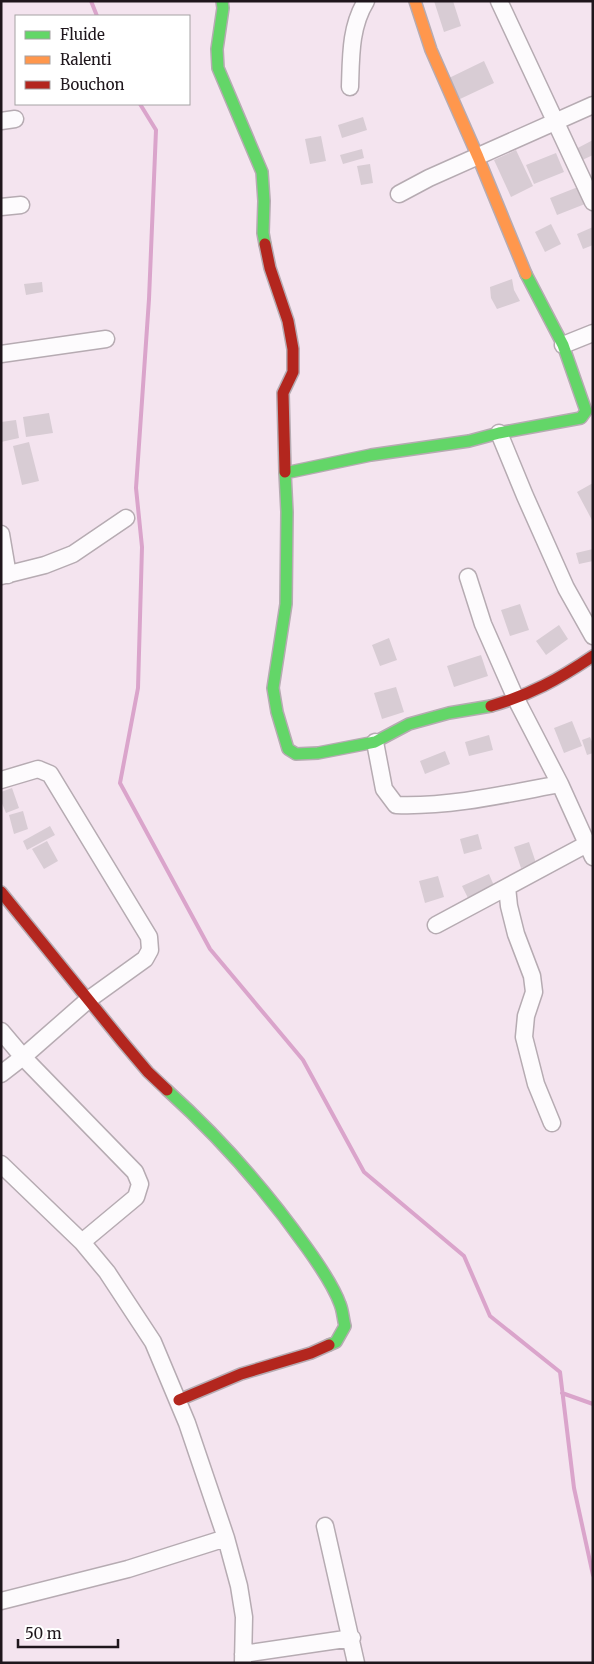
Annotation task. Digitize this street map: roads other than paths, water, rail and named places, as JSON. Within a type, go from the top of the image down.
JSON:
[{"type":"street","points":[[222,1],[223,8],[217,49],[218,68],[262,172],[264,201],[263,233],[270,268],[288,321],[293,349],[293,372],[283,393],[287,512],[286,604],[273,688],[277,712],[288,749],[296,754],[318,753],[375,742],[409,724],[449,713],[478,709],[516,699],[545,686],[593,656]]},
{"type":"street","points":[[350,86],[354,32],[358,17],[366,1]]},
{"type":"street","points":[[285,473],[371,455],[469,441],[499,432],[575,420],[581,418],[586,411],[563,345],[524,270],[478,157],[431,50],[414,1]]},
{"type":"street","points":[[499,1],[593,202]]},
{"type":"street","points":[[399,194],[430,178],[593,105]]},
{"type":"street","points":[[1,207],[22,205]]},
{"type":"street","points":[[563,345],[593,333]]},
{"type":"street","points":[[1,354],[106,339]]},
{"type":"street","points":[[499,432],[566,588],[593,636]]},
{"type":"street","points":[[1,534],[5,575],[45,566],[73,554],[126,518]]},
{"type":"street","points":[[436,925],[507,887],[591,848],[516,699],[484,624],[468,577]]},
{"type":"street","points":[[375,742],[384,789],[396,805],[416,805],[480,798],[560,784]]},
{"type":"street","points":[[1,780],[38,769],[50,774],[149,937],[150,950],[145,959],[88,1000],[24,1057],[1,1074]]},
{"type":"street","points":[[507,887],[508,906],[516,934],[532,976],[534,992],[526,1016],[524,1037],[536,1084],[552,1122]]},
{"type":"street","points":[[1,892],[148,1072],[195,1115],[283,1214],[318,1264],[340,1303],[345,1326],[336,1342],[311,1353],[241,1374],[179,1400]]},
{"type":"street","points":[[1,1031],[135,1172],[140,1184],[136,1197],[82,1242]]},
{"type":"street","points":[[1,1164],[82,1242],[107,1272],[153,1342],[179,1400],[226,1538],[239,1586],[244,1617],[243,1658],[352,1638]]},
{"type":"street","points":[[325,1526],[352,1638],[356,1663]]},
{"type":"street","points":[[1,1601],[128,1569],[226,1538]]},
{"type":"waterway","points":[[91,1],[97,15]]},
{"type":"waterway","points":[[141,105],[156,130],[149,299],[136,488],[142,547],[138,688],[120,783],[210,949],[303,1060],[364,1172],[464,1256],[490,1316],[560,1372],[574,1488],[593,1575]]},
{"type":"waterway","points":[[562,1393],[593,1404]]}]
